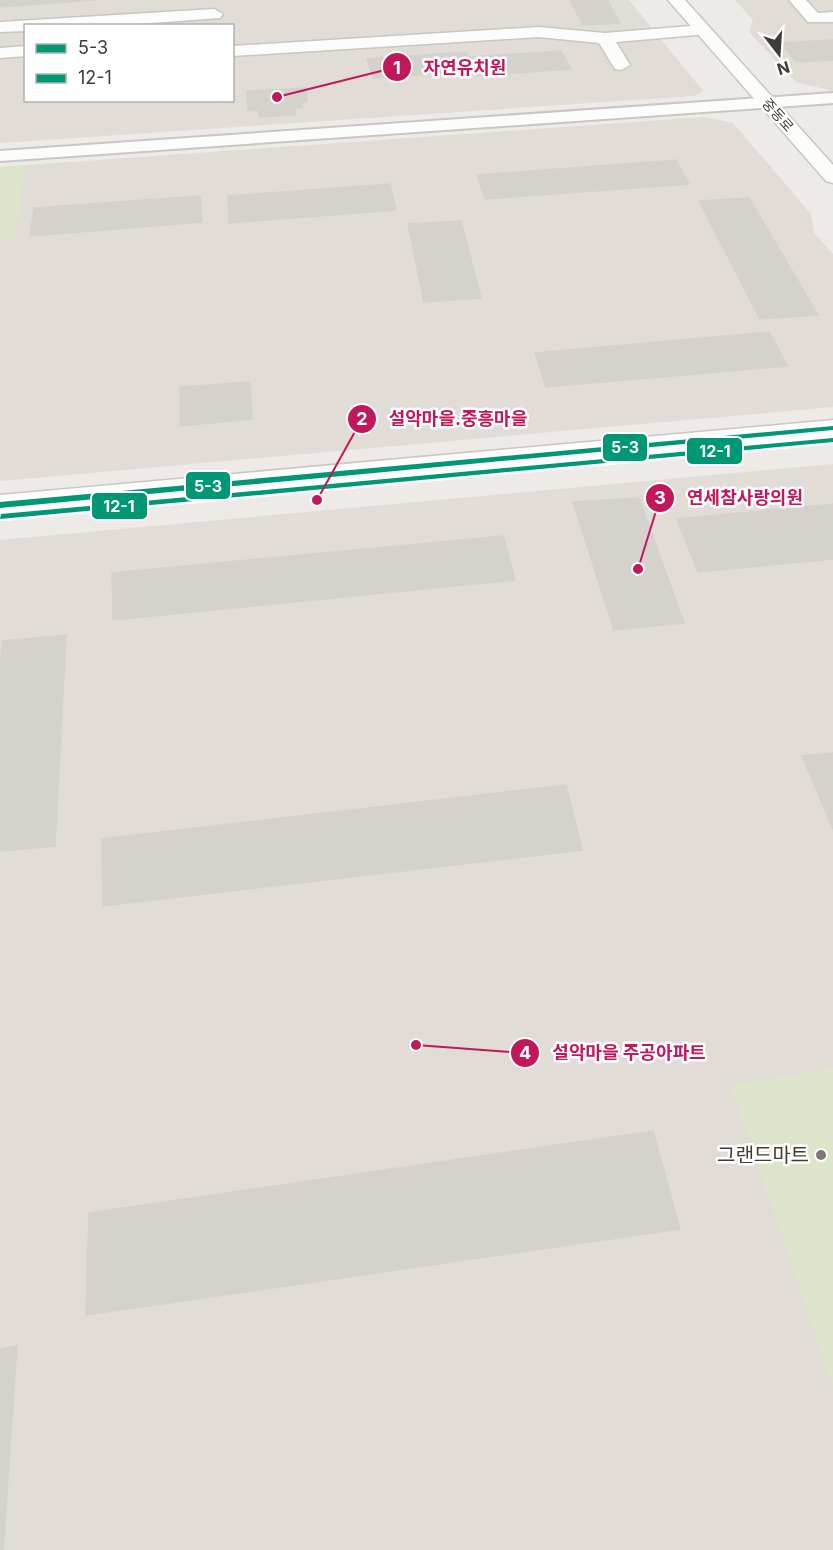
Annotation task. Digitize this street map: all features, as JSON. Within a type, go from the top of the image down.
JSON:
[{"type":"street","name":"중동로","points":[[676,0],[833,177]]},
{"type":"street","points":[[797,0],[814,18],[833,17]]},
{"type":"street","points":[[83,24],[166,21],[214,13]]},
{"type":"street","points":[[292,25],[297,47]]},
{"type":"street","points":[[0,27],[24,26]]},
{"type":"street","points":[[234,51],[539,32],[605,38],[702,30]]},
{"type":"street","points":[[605,38],[621,65]]},
{"type":"street","points":[[0,53],[24,51]]},
{"type":"street","points":[[0,156],[833,98]]},
{"type":"street","points":[[0,505],[833,428]]},
{"type":"shaded area","points":[[0,0],[629,0],[703,91],[694,96],[0,143]]},
{"type":"shaded area","points":[[735,0],[833,0],[833,91],[796,82],[749,32],[753,20]]},
{"type":"shaded area","points":[[704,117],[733,123],[811,214],[814,233],[833,254],[833,407],[0,481],[0,167]]},
{"type":"shaded area","points":[[833,464],[833,1550],[0,1550],[0,540]]},
{"type":"green space","points":[[26,165],[14,239],[0,240],[0,167]]},
{"type":"green space","points":[[833,1069],[833,1387],[731,1085]]},
{"type":"building","points":[[0,0],[95,0],[0,7]]},
{"type":"building","points":[[570,0],[607,0],[620,23],[583,25]]},
{"type":"building","points":[[833,40],[833,60],[796,62],[781,43]]},
{"type":"building","points":[[561,51],[571,69],[475,76],[473,71],[373,78],[367,59],[466,52],[468,57]]},
{"type":"building","points":[[306,88],[307,102],[301,103],[302,108],[295,108],[295,115],[259,117],[259,110],[248,111],[247,91]]},
{"type":"building","points":[[676,160],[689,184],[485,199],[477,175]]},
{"type":"building","points":[[390,184],[396,210],[229,223],[228,196]]},
{"type":"building","points":[[200,196],[202,222],[30,236],[34,208]]},
{"type":"building","points":[[749,198],[818,315],[760,319],[699,201]]},
{"type":"building","points":[[461,221],[481,298],[424,302],[408,224]]},
{"type":"building","points":[[769,332],[788,366],[546,387],[535,353]]},
{"type":"building","points":[[250,382],[252,419],[180,426],[180,387]]},
{"type":"building","points":[[639,498],[684,623],[614,630],[573,502]]},
{"type":"building","points":[[833,504],[833,559],[698,572],[677,519]]},
{"type":"building","points":[[503,536],[515,580],[113,620],[112,573]]},
{"type":"building","points":[[66,635],[55,846],[0,851],[0,666],[3,641]]},
{"type":"building","points":[[833,753],[833,829],[802,756]]},
{"type":"building","points":[[566,785],[582,850],[103,906],[102,839]]},
{"type":"building","points":[[653,1131],[680,1229],[86,1315],[89,1213]]},
{"type":"building","points":[[17,1346],[3,1550],[0,1550],[0,1349]]},
{"type":"transit line","name":"5-3","points":[[0,505],[833,428]]},
{"type":"transit line","name":"12-1","points":[[1,517],[833,440]]},
{"type":"place","name":"자연유치원","points":[[277,97]]},
{"type":"place","name":"설악마을.중흥마을","points":[[317,500]]},
{"type":"place","name":"연세참사랑의원","points":[[638,569]]},
{"type":"place","name":"설악마을 주공아파트","points":[[416,1045]]},
{"type":"place","name":"그랜드마트","points":[[821,1155]]}]
